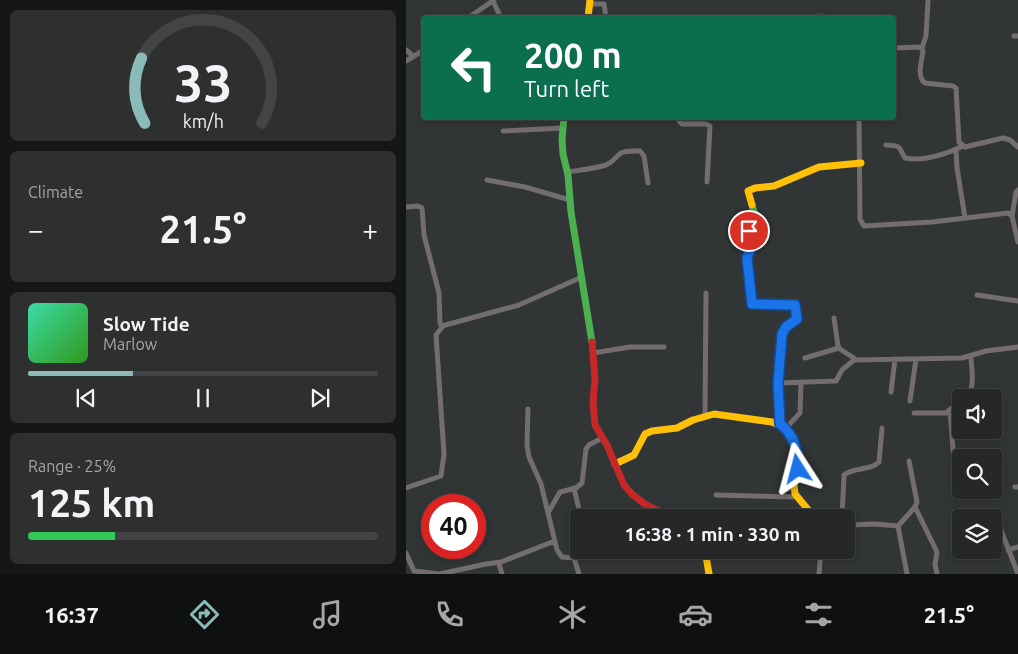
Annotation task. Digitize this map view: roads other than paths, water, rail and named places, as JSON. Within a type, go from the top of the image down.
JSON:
[{"type":"street","points":[[472,15],[494,0],[500,15]]},
{"type":"street","points":[[928,0],[926,36],[922,48],[924,51],[920,77],[925,83],[956,88],[959,142],[962,146]]},
{"type":"street","points":[[588,15],[590,2],[604,4],[606,15]]},
{"type":"street","points":[[896,48],[920,46],[922,48]]},
{"type":"street","points":[[406,50],[413,56]]},
{"type":"street","points":[[406,60],[421,52]]},
{"type":"street","points":[[564,120],[563,154],[593,353],[595,425],[624,485],[632,495],[655,509]]},
{"type":"street","points":[[679,120],[682,124],[705,124],[710,126],[707,182]]},
{"type":"street","points":[[859,120],[861,163],[860,219],[864,226],[932,222],[1003,212],[1012,216]]},
{"type":"street","points":[[503,132],[562,128]]},
{"type":"street","points":[[886,145],[900,147],[903,156],[907,159],[945,154],[962,146],[965,147],[1002,138],[1010,140],[1018,147]]},
{"type":"street","points":[[956,149],[965,218]]},
{"type":"street","points":[[567,172],[605,165],[612,162],[619,154],[625,151],[640,151],[644,156],[648,183]]},
{"type":"street","points":[[783,427],[778,383],[782,334],[786,327],[797,319],[795,305],[752,304],[747,258],[751,247],[747,216],[754,212],[748,191],[755,188],[774,186],[819,167],[861,163]]},
{"type":"street","points":[[487,180],[525,187],[570,200]]},
{"type":"street","points":[[1018,190],[1012,216],[1018,242]]},
{"type":"street","points":[[406,207],[418,206],[422,208],[424,235],[439,293],[440,323],[443,326]]},
{"type":"street","points":[[406,488],[441,476],[444,454],[436,335],[443,326],[519,305],[582,277]]},
{"type":"street","points":[[705,416],[706,293]]},
{"type":"street","points":[[977,295],[1018,301]]},
{"type":"street","points":[[834,318],[836,341],[839,348],[858,360]]},
{"type":"street","points":[[593,353],[630,347],[664,347]]},
{"type":"street","points":[[778,383],[836,381],[842,370],[851,361],[962,358],[992,350],[1018,347]]},
{"type":"street","points":[[805,358],[839,348]]},
{"type":"street","points":[[971,356],[971,389]]},
{"type":"street","points":[[910,401],[916,358]]},
{"type":"street","points":[[891,392],[895,359]]},
{"type":"street","points":[[783,427],[800,413],[801,382]]},
{"type":"street","points":[[528,409],[527,445],[529,457],[540,484],[554,541],[560,556],[574,558],[579,574]]},
{"type":"street","points":[[914,413],[950,411],[953,449]]},
{"type":"street","points":[[615,464],[634,455],[645,434],[652,431],[677,428],[705,416],[714,414],[773,422],[783,427],[793,441],[798,463],[794,489],[797,497],[807,509]]},
{"type":"street","points":[[842,509],[844,475],[848,472],[875,466],[879,462],[882,428]]},
{"type":"street","points":[[548,513],[558,494],[579,486],[583,480],[586,449],[588,445],[602,438]]},
{"type":"street","points":[[908,461],[917,496],[916,507],[937,552],[935,564],[937,574]]},
{"type":"street","points":[[574,488],[579,509]]},
{"type":"street","points":[[716,495],[797,497]]},
{"type":"street","points":[[898,526],[916,507]]},
{"type":"street","points":[[855,525],[898,526]]},
{"type":"street","points":[[898,526],[907,574]]},
{"type":"street","points":[[1002,533],[1018,574]]},
{"type":"street","points":[[406,554],[415,572],[440,574],[501,562],[554,541]]},
{"type":"street","points":[[1008,550],[1018,547]]},
{"type":"street","points":[[706,559],[709,574]]},
{"type":"street","points":[[819,574],[820,559]]},
{"type":"street","points":[[501,562],[502,574]]}]
